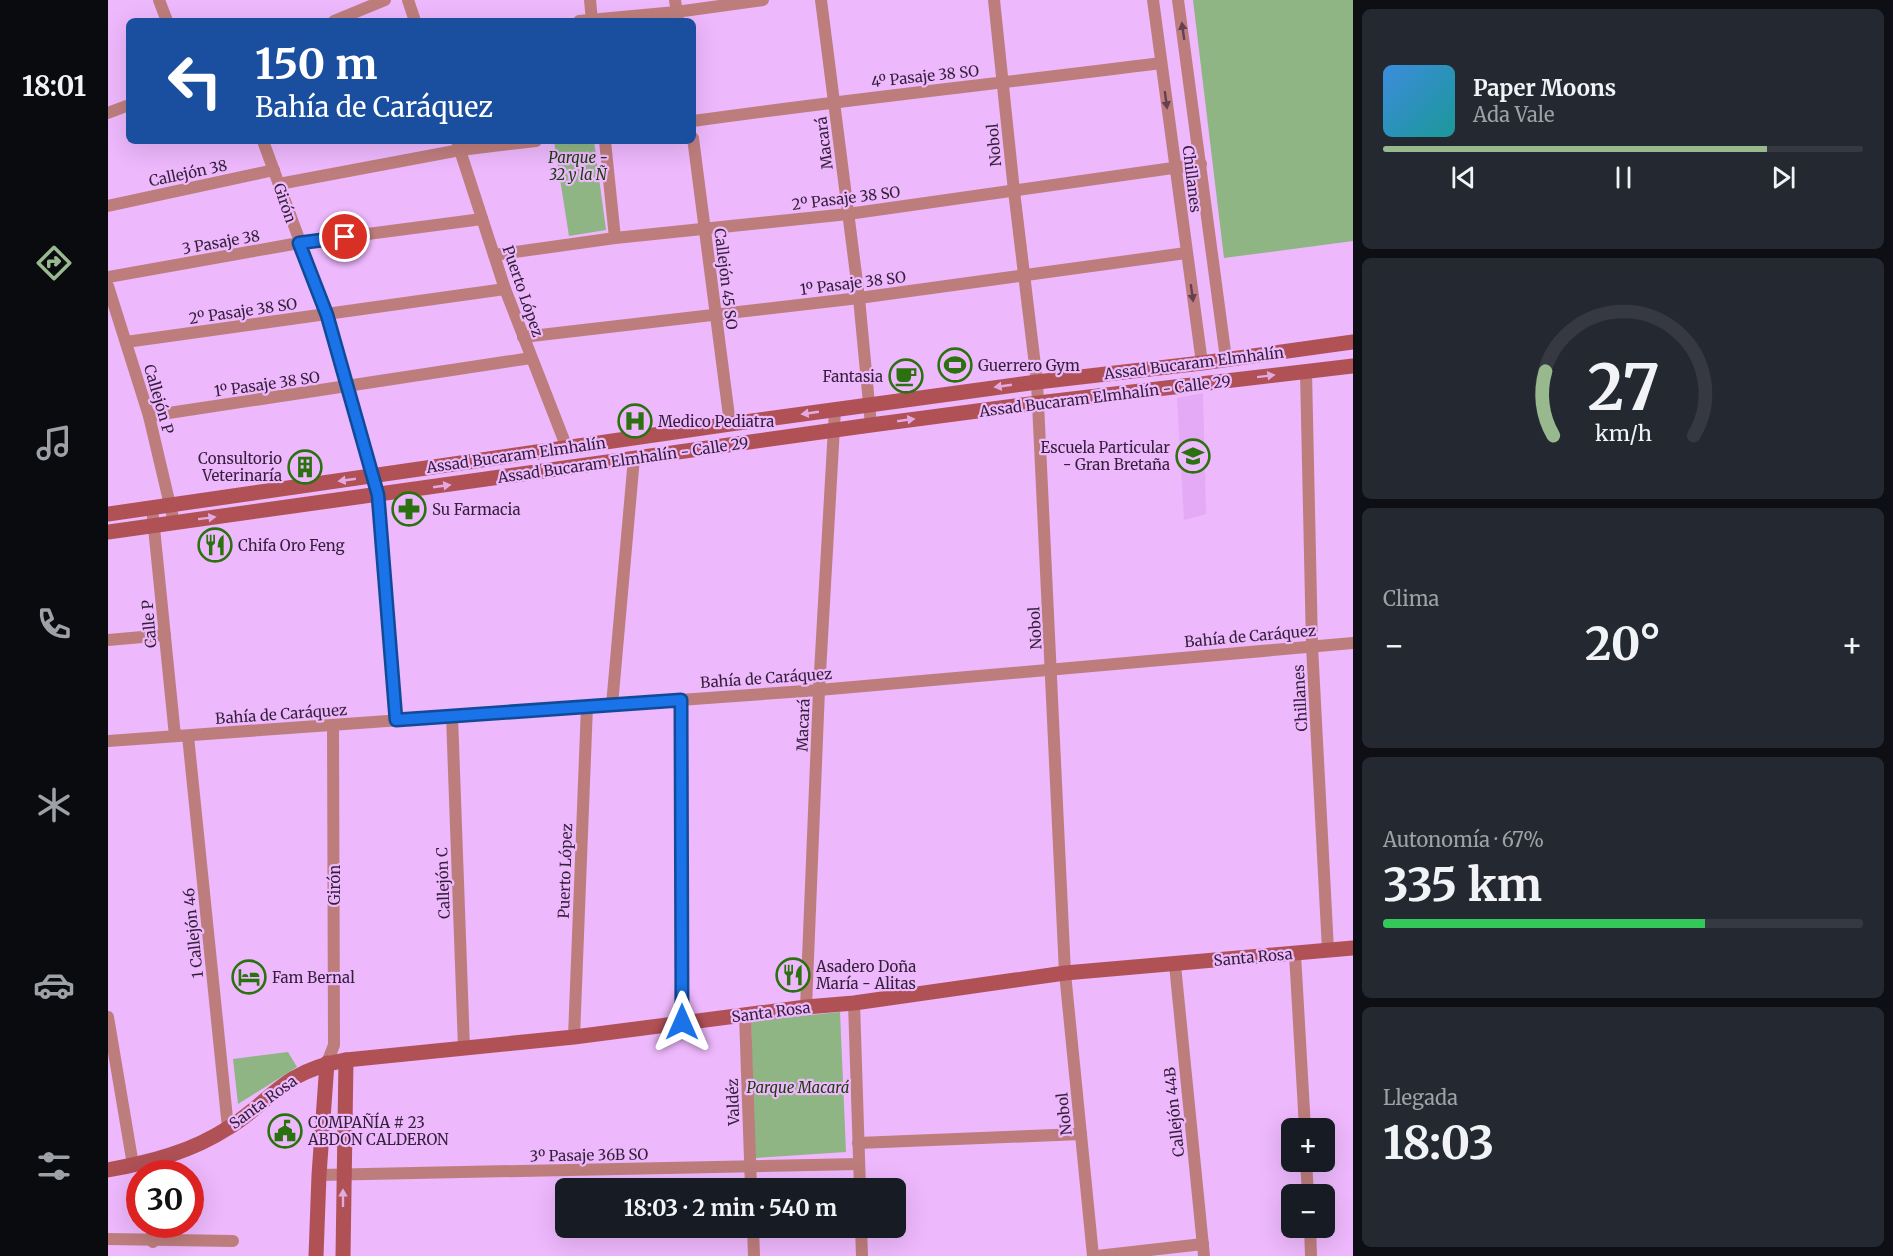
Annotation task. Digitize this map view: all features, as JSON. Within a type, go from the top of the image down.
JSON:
[{"type":"main road","name":"Assad Bucaram Elmhalín","points":[[108,514],[730,424],[1353,342]]},
{"type":"main road","name":"Assad Bucaram Elmhalín - Calle 29","points":[[108,532],[871,425],[1353,366]]},
{"type":"main road","name":"Santa Rosa","points":[[160,1160],[184,1151],[228,1128],[294,1078],[327,1063],[574,1037],[682,1022],[854,1003],[1065,973],[1353,948]]},
{"type":"main road","points":[[343,1256],[346,1060]]},
{"type":"main road","name":"Girón","points":[[316,1256],[327,1063]]},
{"type":"main road","name":"Santa Rosa","points":[[108,1170],[126,1168]]},
{"type":"street","points":[[159,0],[166,18]]},
{"type":"street","points":[[341,18],[385,0]]},
{"type":"street","points":[[408,0],[414,18]]},
{"type":"street","points":[[588,18],[590,0]]},
{"type":"street","points":[[608,18],[763,0]]},
{"type":"street","name":"Macará","points":[[821,0],[859,298],[871,425]]},
{"type":"street","name":"Nobol","points":[[994,0],[1023,275],[1037,382],[1065,973],[1093,1256]]},
{"type":"street","name":"Chillanes","points":[[1153,0],[1202,363]]},
{"type":"street","name":"Chillanes","points":[[1178,0],[1226,359]]},
{"type":"street","name":"4º Pasaje 38 SO","points":[[696,121],[835,101],[1161,63]]},
{"type":"street","points":[[108,113],[126,106]]},
{"type":"street","name":"Girón","points":[[264,144],[327,315],[374,476],[378,495],[396,720]]},
{"type":"street","points":[[279,184],[458,146],[489,144]]},
{"type":"street","points":[[605,144],[615,238]]},
{"type":"street","name":"Callejón 45 SO","points":[[694,144],[730,424]]},
{"type":"street","name":"Puerto López","points":[[458,146],[505,289],[567,448]]},
{"type":"street","name":"2º Pasaje 38 SO","points":[[494,255],[615,238],[848,214],[1201,164]]},
{"type":"street","name":"Callejón 38","points":[[108,206],[274,170]]},
{"type":"street","name":"3 Pasaje 38","points":[[108,277],[299,243],[483,219]]},
{"type":"street","name":"1º Pasaje 38 SO","points":[[523,337],[859,298],[1186,253]]},
{"type":"street","name":"2º Pasaje 38 SO","points":[[126,342],[505,289]]},
{"type":"street","name":"Callejón P","points":[[109,294],[149,416],[172,505],[174,522]]},
{"type":"street","name":"1º Pasaje 38 SO","points":[[149,416],[531,358]]},
{"type":"street","name":"Chillanes","points":[[1306,372],[1312,646],[1328,950]]},
{"type":"street","name":"Macará","points":[[806,1007],[819,690],[835,410]]},
{"type":"street","points":[[612,705],[634,458]]},
{"type":"street","name":"Calle P","points":[[152,508],[165,635],[181,736]]},
{"type":"street","points":[[108,640],[165,635]]},
{"type":"street","name":"Bahía de Caráquez","points":[[108,741],[819,690],[1353,643]]},
{"type":"street","points":[[681,700],[682,1022]]},
{"type":"street","name":"Puerto López","points":[[574,1037],[587,706]]},
{"type":"street","name":"Callejón C","points":[[452,716],[464,1048]]},
{"type":"street","name":"Girón","points":[[327,1063],[334,1045],[333,725]]},
{"type":"street","name":"1 Callejón 46","points":[[181,736],[228,1128]]},
{"type":"street","points":[[1295,954],[1304,1118]]},
{"type":"street","name":"Callejón 44B","points":[[1174,965],[1203,1250]]},
{"type":"street","points":[[854,1003],[860,1178]]},
{"type":"street","name":"Valdéz","points":[[745,1015],[752,1178]]},
{"type":"street","points":[[108,1017],[140,1160]]},
{"type":"street","points":[[334,1045],[346,1060]]},
{"type":"street","points":[[858,1143],[1081,1134]]},
{"type":"street","name":"3º Pasaje 36B SO","points":[[319,1175],[859,1164]]},
{"type":"street","points":[[153,1238],[153,1242]]},
{"type":"street","points":[[753,1238],[754,1256]]},
{"type":"street","points":[[861,1238],[862,1256]]},
{"type":"street","points":[[1310,1238],[1311,1256]]},
{"type":"street","points":[[108,1239],[153,1242],[233,1242]]},
{"type":"street","points":[[1097,1256],[1203,1250]]},
{"type":"shaded area","name":"Escuela Particular - Gran Bretaña","points":[[1203,393],[1206,514],[1184,520],[1177,398]]},
{"type":"green space","points":[[1193,0],[1353,0],[1353,241],[1224,258]]},
{"type":"green space","name":"Parque - 32 y la Ñ","points":[[554,144],[594,144],[606,230],[569,236]]},
{"type":"green space","name":"Parque Macará","points":[[840,1012],[846,1152],[755,1158],[751,1021]]},
{"type":"green space","points":[[288,1052],[297,1067],[238,1104],[233,1059]]},
{"type":"place","name":"Guerrero Gym","points":[[955,365]]},
{"type":"place","name":"Fantasia","points":[[906,376]]},
{"type":"place","name":"Medico Pediatra","points":[[635,421]]},
{"type":"place","name":"Escuela Particular - Gran Bretaña","points":[[1193,456]]},
{"type":"place","name":"Consultorio Veterinaría","points":[[305,467]]},
{"type":"place","name":"Su Farmacia","points":[[409,509]]},
{"type":"place","name":"Chifa Oro Feng","points":[[215,545]]},
{"type":"place","name":"Asadero Doña María - Alitas","points":[[793,975]]},
{"type":"place","name":"Fam Bernal","points":[[249,977]]},
{"type":"place","name":"COMPAÑÍA # 23 ABDON CALDERON","points":[[285,1131]]},
{"type":"route","points":[[345,237],[299,243],[327,315],[349,386],[378,495],[396,720],[681,700],[682,1022]]}]
